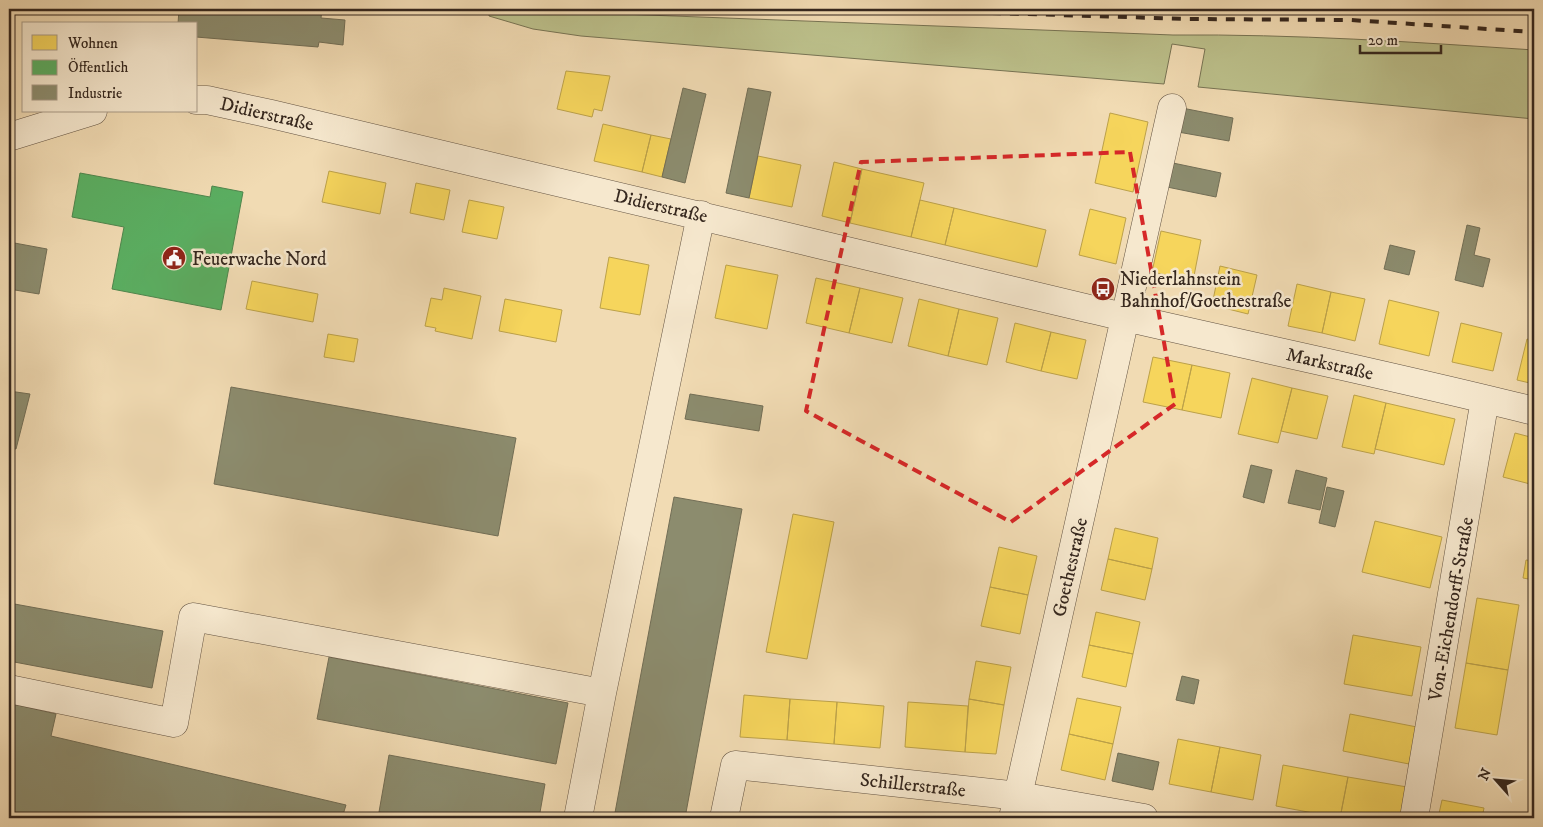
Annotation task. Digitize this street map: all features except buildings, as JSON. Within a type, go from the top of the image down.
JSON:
[{"type":"street","name":"Didierstraße","points":[[198,100],[207,100],[271,114],[1125,317]]},
{"type":"street","name":"Goethestraße","points":[[1016,807],[1172,108]]},
{"type":"street","points":[[9,138],[89,112]]},
{"type":"street","points":[[578,818],[602,692],[701,215]]},
{"type":"street","name":"Markstraße","points":[[1125,317],[1314,358],[1534,411]]},
{"type":"street","name":"Von-Eichendorff-Straße","points":[[1414,818],[1485,399]]},
{"type":"street","points":[[9,689],[174,723],[194,617],[602,692]]},
{"type":"street","name":"Schillerstraße","points":[[724,818],[735,766],[1016,807],[1144,818]]},
{"type":"highlighted area","points":[[1130,152],[1175,404],[1011,522],[806,411],[861,162]]},
{"type":"green space","points":[[489,9],[1173,35],[1309,37],[1534,50],[1534,119],[1198,87],[1205,49],[1172,44],[1164,84],[581,36],[533,29],[489,16]]},
{"type":"railway","points":[[866,9],[1189,19],[1351,20],[1534,32]]},
{"type":"place","name":"Feuerwache Nord","points":[[174,258]]},
{"type":"place","name":"Niederlahnstein Bahnhof/Goethestraße","points":[[1103,289]]}]
